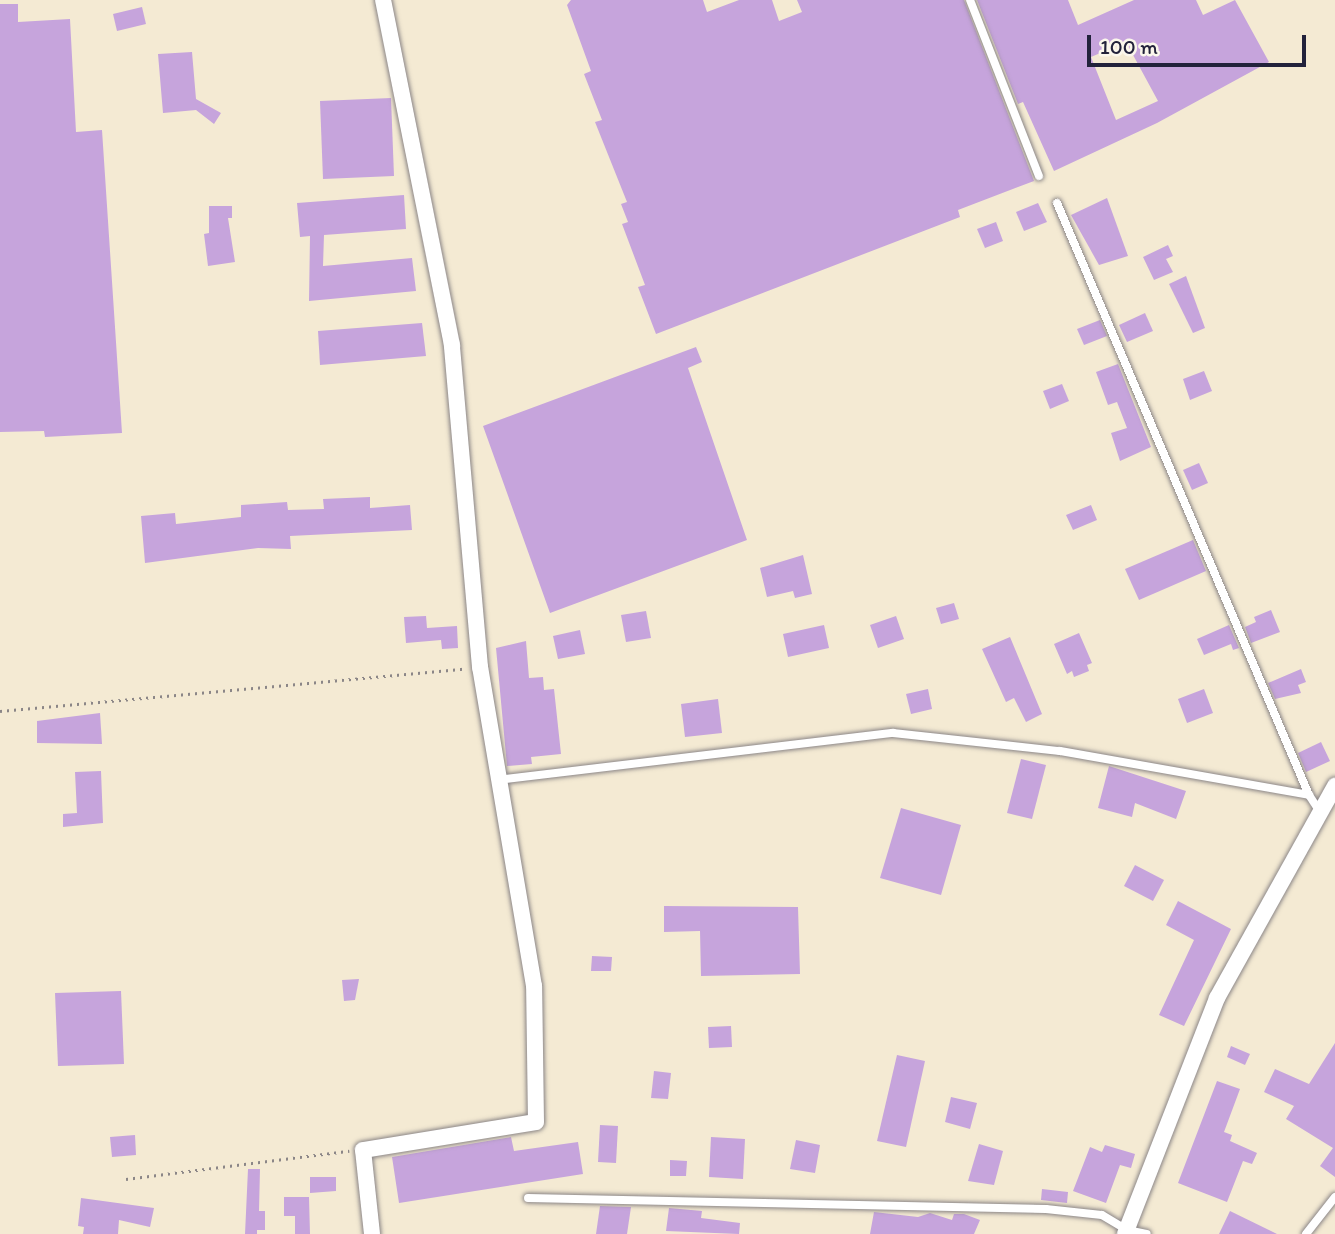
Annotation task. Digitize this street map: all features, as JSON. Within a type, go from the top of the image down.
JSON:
[{"type":"street","points":[[372,1234],[363,1150],[536,1122],[534,986],[496,781],[480,667],[452,345],[383,0]]},
{"type":"street","points":[[1126,1232],[1217,998],[1335,786]]},
{"type":"lane","points":[[970,0],[1039,176]]},
{"type":"lane","points":[[1057,203],[1309,795],[1320,812]]},
{"type":"lane","points":[[496,781],[893,733],[1060,751],[1309,795]]},
{"type":"lane","points":[[1306,1234],[1335,1197]]},
{"type":"lane","points":[[528,1198],[1046,1209],[1102,1215],[1126,1232],[1147,1234]]},
{"type":"path","points":[[0,711],[480,667]]},
{"type":"path","points":[[126,1179],[363,1150]]},
{"type":"building","points":[[571,0],[703,0],[707,12],[739,0],[772,0],[779,21],[802,12],[797,0],[964,0],[1034,181],[958,210],[960,217],[656,334],[638,287],[645,285],[622,224],[628,222],[621,204],[627,202],[595,122],[602,120],[584,74],[591,71],[567,5]]},
{"type":"building","points":[[977,0],[1068,0],[1078,25],[1134,0],[1196,0],[1203,15],[1235,0],[1269,62],[1157,123],[1054,171],[1023,102],[1018,104]],"holes":[[[1126,42],[1158,101],[1116,120],[1091,57]]]},
{"type":"building","points":[[0,4],[18,4],[18,22],[70,19],[76,132],[102,130],[122,433],[45,437],[44,431],[0,432]]},
{"type":"building","points":[[142,7],[146,24],[117,31],[113,14]]},
{"type":"building","points":[[192,52],[196,99],[221,113],[214,124],[196,110],[163,113],[158,54]]},
{"type":"building","points":[[391,98],[394,176],[323,179],[320,101]]},
{"type":"building","points":[[404,195],[406,229],[324,235],[323,266],[412,258],[416,291],[309,301],[310,236],[300,237],[297,203]]},
{"type":"building","points":[[1107,198],[1128,256],[1099,265],[1071,215]]},
{"type":"building","points":[[1038,203],[1047,222],[1024,231],[1016,212]]},
{"type":"building","points":[[209,206],[232,206],[232,218],[228,218],[235,262],[208,266],[204,234],[209,233]]},
{"type":"building","points":[[996,222],[1003,241],[985,248],[977,229]]},
{"type":"building","points":[[1168,245],[1173,256],[1166,259],[1173,272],[1154,280],[1143,257]]},
{"type":"building","points":[[1186,276],[1205,328],[1193,333],[1169,284]]},
{"type":"building","points":[[1145,313],[1153,331],[1127,342],[1119,325]]},
{"type":"building","points":[[1100,320],[1107,336],[1084,345],[1077,329]]},
{"type":"building","points":[[422,323],[426,356],[320,365],[318,331]]},
{"type":"building","points":[[696,347],[702,362],[688,368],[747,540],[550,613],[483,426]]},
{"type":"building","points":[[1118,364],[1151,447],[1120,461],[1111,433],[1127,428],[1117,402],[1108,405],[1096,372]]},
{"type":"building","points":[[1204,371],[1212,391],[1190,400],[1183,379]]},
{"type":"building","points":[[1062,384],[1069,401],[1050,409],[1043,391]]},
{"type":"building","points":[[1199,463],[1208,483],[1192,490],[1183,470]]},
{"type":"building","points":[[370,497],[370,508],[410,505],[412,530],[290,536],[291,549],[258,548],[145,563],[141,516],[175,513],[176,524],[241,517],[241,505],[287,502],[288,510],[324,509],[323,499]]},
{"type":"building","points":[[1091,505],[1097,520],[1073,530],[1066,515]]},
{"type":"building","points":[[1193,540],[1206,571],[1139,600],[1125,569]]},
{"type":"building","points":[[803,555],[812,594],[795,598],[793,591],[767,597],[760,568]]},
{"type":"building","points":[[954,603],[959,619],[941,624],[936,608]]},
{"type":"building","points":[[1271,610],[1280,632],[1251,643],[1245,627],[1256,622],[1254,617]]},
{"type":"building","points":[[646,611],[651,638],[626,642],[621,615]]},
{"type":"building","points":[[426,616],[427,628],[457,626],[458,648],[442,649],[441,640],[406,643],[404,617]]},
{"type":"building","points":[[896,616],[904,639],[878,648],[870,625]]},
{"type":"building","points":[[824,625],[829,648],[788,657],[783,634]]},
{"type":"building","points":[[1229,625],[1239,648],[1233,650],[1231,644],[1204,655],[1197,639]]},
{"type":"building","points":[[580,630],[585,654],[558,659],[553,636]]},
{"type":"building","points":[[1079,633],[1092,663],[1087,665],[1089,671],[1074,677],[1072,671],[1067,674],[1054,644]]},
{"type":"building","points":[[1010,637],[1042,714],[1026,722],[1014,698],[1006,702],[982,649]]},
{"type":"building","points":[[526,641],[529,678],[543,677],[544,690],[554,689],[561,754],[531,757],[532,764],[507,766],[496,648]]},
{"type":"building","points":[[1301,669],[1306,682],[1298,685],[1301,693],[1275,699],[1268,683]]},
{"type":"building","points":[[928,689],[932,709],[911,714],[906,694]]},
{"type":"building","points":[[1204,689],[1213,713],[1187,723],[1178,699]]},
{"type":"building","points":[[718,699],[722,733],[685,737],[681,704]]},
{"type":"building","points":[[100,713],[102,744],[37,743],[37,721]]},
{"type":"building","points":[[1321,742],[1330,761],[1306,772],[1298,753]]},
{"type":"building","points":[[1021,759],[1046,765],[1032,819],[1007,813]]},
{"type":"building","points":[[1109,766],[1186,791],[1176,819],[1135,803],[1132,817],[1098,808]]},
{"type":"building","points":[[101,771],[103,823],[63,827],[63,814],[77,813],[75,772]]},
{"type":"building","points":[[901,808],[961,825],[941,895],[880,878]]},
{"type":"building","points":[[1135,865],[1164,880],[1153,901],[1124,886]]},
{"type":"building","points":[[1178,901],[1231,929],[1184,1026],[1159,1015],[1194,940],[1166,925]]},
{"type":"building","points":[[664,906],[798,907],[800,974],[701,976],[700,931],[664,932]]},
{"type":"building","points":[[592,956],[612,957],[611,971],[591,971]]},
{"type":"building","points":[[359,979],[355,1000],[344,1001],[342,980]]},
{"type":"building","points":[[121,991],[124,1064],[58,1066],[55,993]]},
{"type":"building","points":[[731,1026],[732,1047],[709,1048],[708,1027]]},
{"type":"building","points":[[1335,1043],[1335,1177],[1320,1166],[1333,1148],[1286,1119],[1294,1106],[1264,1092],[1275,1069],[1309,1084]]},
{"type":"building","points":[[1231,1046],[1250,1054],[1245,1065],[1227,1057]]},
{"type":"building","points":[[897,1055],[925,1061],[906,1147],[877,1141]]},
{"type":"building","points":[[654,1071],[671,1073],[668,1099],[651,1098]]},
{"type":"building","points":[[1217,1081],[1240,1089],[1224,1132],[1232,1135],[1230,1141],[1257,1153],[1252,1164],[1243,1161],[1227,1202],[1178,1183]]},
{"type":"building","points":[[951,1097],[977,1103],[970,1129],[945,1122]]},
{"type":"building","points":[[600,1125],[618,1126],[616,1163],[598,1162]]},
{"type":"building","points":[[135,1135],[136,1155],[112,1157],[110,1137]]},
{"type":"building","points":[[511,1137],[514,1151],[578,1142],[583,1174],[399,1203],[392,1157]]},
{"type":"building","points":[[711,1137],[745,1139],[743,1179],[709,1177]]},
{"type":"building","points":[[796,1140],[820,1145],[815,1173],[790,1169]]},
{"type":"building","points":[[979,1144],[1003,1151],[994,1185],[968,1181]]},
{"type":"building","points":[[1105,1145],[1135,1154],[1131,1168],[1120,1165],[1106,1203],[1073,1191],[1090,1147],[1102,1152]]},
{"type":"building","points":[[670,1160],[687,1161],[686,1176],[670,1176]]},
{"type":"building","points":[[248,1169],[260,1169],[259,1211],[265,1211],[265,1230],[257,1230],[257,1234],[245,1234]]},
{"type":"building","points":[[310,1177],[336,1177],[336,1191],[310,1193]]},
{"type":"building","points":[[1042,1189],[1068,1192],[1067,1203],[1041,1200]]},
{"type":"building","points":[[284,1197],[309,1197],[310,1234],[295,1234],[295,1216],[284,1216]]},
{"type":"building","points":[[81,1198],[154,1208],[150,1227],[119,1220],[118,1234],[83,1234],[84,1227],[78,1226]]},
{"type":"building","points":[[600,1206],[631,1207],[627,1234],[596,1234]]},
{"type":"building","points":[[669,1208],[702,1211],[701,1218],[740,1223],[739,1234],[666,1231]]},
{"type":"building","points":[[1230,1211],[1277,1234],[1219,1234]]},
{"type":"building","points":[[874,1212],[918,1217],[930,1213],[952,1220],[954,1214],[964,1214],[980,1220],[974,1234],[870,1234]]}]
